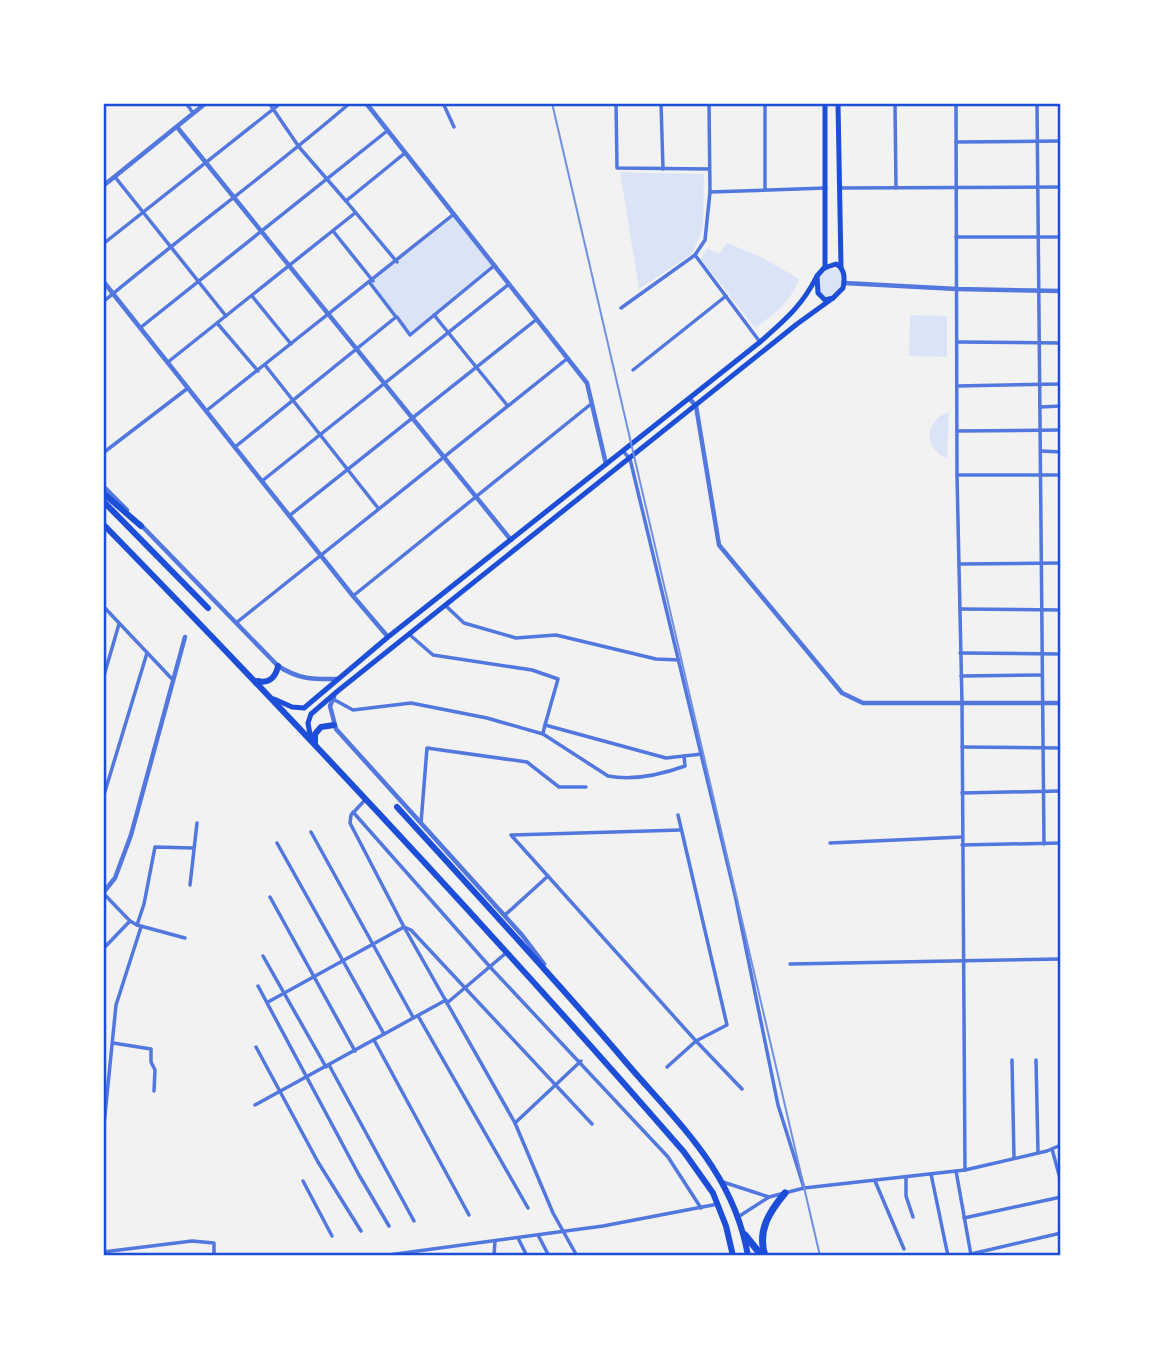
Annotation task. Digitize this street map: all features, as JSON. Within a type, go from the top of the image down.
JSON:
[{"type":"highway","points":[[103,493],[141,526]]},
{"type":"highway","points":[[103,500],[208,608]]},
{"type":"highway","points":[[103,524],[274,699],[684,1152],[713,1193],[733,1256]]},
{"type":"highway","points":[[255,680],[271,680],[278,666]]},
{"type":"highway","points":[[313,742],[321,727],[334,725]]},
{"type":"highway","points":[[397,807],[557,982],[700,1146],[723,1182],[745,1235],[764,1256]]},
{"type":"highway","points":[[764,1256],[761,1244],[768,1215],[785,1193]]},
{"type":"highway","points":[[718,1204],[733,1202]]},
{"type":"highway","points":[[745,1235],[748,1256]]},
{"type":"main road","points":[[825,103],[825,268]]},
{"type":"main road","points":[[313,742],[307,723],[311,714],[339,690],[843,288],[838,103]]},
{"type":"main road","points":[[274,699],[292,707],[304,708],[388,637],[760,342],[791,315],[825,268],[836,264],[841,267]]},
{"type":"main road","points":[[817,276],[818,293],[825,300],[833,298]]},
{"type":"street","points":[[186,103],[194,113]]},
{"type":"street","points":[[103,186],[206,103]]},
{"type":"street","points":[[269,103],[299,147],[397,262]]},
{"type":"street","points":[[103,244],[281,103]]},
{"type":"street","points":[[103,302],[299,147],[350,103]]},
{"type":"street","points":[[366,103],[587,383],[606,464]]},
{"type":"street","points":[[443,103],[454,127]]},
{"type":"street","points":[[616,103],[617,168],[709,169]]},
{"type":"street","points":[[661,103],[663,169]]},
{"type":"street","points":[[621,308],[695,255],[705,240],[710,192],[709,103]]},
{"type":"street","points":[[765,103],[765,189]]},
{"type":"street","points":[[895,103],[896,188]]},
{"type":"street","points":[[956,103],[957,475],[965,1170]]},
{"type":"street","points":[[1037,103],[1044,844]]},
{"type":"street","points":[[177,127],[511,541]]},
{"type":"street","points":[[140,328],[387,131]]},
{"type":"street","points":[[956,142],[1061,141]]},
{"type":"street","points":[[346,201],[406,153]]},
{"type":"street","points":[[115,177],[226,316]]},
{"type":"street","points":[[839,188],[1061,187]]},
{"type":"street","points":[[710,192],[826,188]]},
{"type":"street","points":[[168,362],[355,213]]},
{"type":"street","points":[[206,411],[397,262],[454,214]]},
{"type":"street","points":[[333,231],[410,335],[495,265]]},
{"type":"street","points":[[956,237],[1061,237]]},
{"type":"street","points":[[695,255],[760,342]]},
{"type":"street","points":[[103,281],[388,637]]},
{"type":"street","points":[[844,283],[1061,291]]},
{"type":"street","points":[[262,481],[509,284]]},
{"type":"street","points":[[252,296],[291,344]]},
{"type":"street","points":[[633,370],[726,296]]},
{"type":"street","points":[[434,315],[508,405]]},
{"type":"street","points":[[235,447],[396,317]]},
{"type":"street","points":[[289,516],[537,319]]},
{"type":"street","points":[[217,323],[258,371]]},
{"type":"street","points":[[957,342],[1061,343]]},
{"type":"street","points":[[236,623],[568,358]]},
{"type":"street","points":[[265,365],[377,508]]},
{"type":"street","points":[[957,386],[1061,384]]},
{"type":"street","points":[[103,453],[188,388]]},
{"type":"street","points":[[690,399],[696,406],[719,545],[842,693],[863,703],[1061,703]]},
{"type":"street","points":[[353,596],[593,403]]},
{"type":"street","points":[[1040,407],[1061,406]]},
{"type":"street","points":[[957,431],[1061,430]]},
{"type":"street","points":[[624,451],[630,459],[702,754],[735,895],[778,1105],[804,1188]]},
{"type":"street","points":[[1041,452],[1061,452]]},
{"type":"street","points":[[957,475],[1061,475]]},
{"type":"street","points":[[103,486],[278,666],[290,674],[307,679],[339,679]]},
{"type":"street","points":[[959,564],[1061,564]]},
{"type":"street","points":[[103,606],[173,680]]},
{"type":"street","points":[[446,606],[464,623],[516,638],[556,635],[656,659],[679,660]]},
{"type":"street","points":[[960,608],[1061,610]]},
{"type":"street","points":[[103,679],[120,624]]},
{"type":"street","points":[[410,635],[433,655],[532,670],[558,679],[543,734]]},
{"type":"street","points":[[185,637],[131,835],[116,878],[103,893],[130,921],[139,926],[185,938]]},
{"type":"street","points":[[103,798],[147,653]]},
{"type":"street","points":[[961,653],[1061,654]]},
{"type":"street","points":[[961,676],[1042,675]]},
{"type":"street","points":[[339,690],[330,706],[334,725],[505,915],[557,982]]},
{"type":"street","points":[[332,699],[353,710],[411,703],[488,718],[543,734],[608,776],[620,778],[659,775],[685,766],[684,756]]},
{"type":"street","points":[[545,725],[666,758],[702,754]]},
{"type":"street","points":[[961,747],[1061,748]]},
{"type":"street","points":[[421,823],[427,748],[527,762],[559,787],[586,787]]},
{"type":"street","points":[[961,793],[1061,791]]},
{"type":"street","points":[[366,799],[353,812],[349,818],[350,822],[404,927],[515,1123],[544,1193],[577,1256]]},
{"type":"street","points":[[353,812],[491,968],[581,1061],[668,1157],[701,1208]]},
{"type":"street","points":[[667,1067],[696,1041],[726,1027],[727,1022],[678,815]]},
{"type":"street","points":[[190,885],[197,822]]},
{"type":"street","points":[[681,830],[511,835],[742,1089]]},
{"type":"street","points":[[311,832],[373,944],[528,1208]]},
{"type":"street","points":[[830,843],[961,837]]},
{"type":"street","points":[[277,843],[384,1034]]},
{"type":"street","points":[[961,845],[1061,843]]},
{"type":"street","points":[[103,1135],[117,1005],[139,926],[155,847],[193,848]]},
{"type":"street","points":[[505,915],[548,876]]},
{"type":"street","points":[[270,897],[355,1051]]},
{"type":"street","points":[[103,904],[108,899]]},
{"type":"street","points":[[103,949],[130,921]]},
{"type":"street","points":[[268,1002],[404,927]]},
{"type":"street","points":[[404,927],[411,930],[467,988],[592,1124]]},
{"type":"street","points":[[255,1105],[446,1002],[467,988],[506,953]]},
{"type":"street","points":[[263,956],[328,1066],[414,1222]]},
{"type":"street","points":[[790,964],[1061,959]]},
{"type":"street","points":[[258,986],[389,1226]]},
{"type":"street","points":[[374,1040],[469,1215]]},
{"type":"street","points":[[113,1043],[151,1049],[151,1062],[155,1070],[154,1091]]},
{"type":"street","points":[[256,1047],[318,1162],[360,1231]]},
{"type":"street","points":[[1060,1057],[1061,1119]]},
{"type":"street","points":[[1012,1060],[1014,1158]]},
{"type":"street","points":[[1036,1060],[1038,1153]]},
{"type":"street","points":[[515,1123],[581,1061]]},
{"type":"street","points":[[737,1218],[769,1197],[804,1188],[965,1170],[1061,1145]]},
{"type":"street","points":[[1052,1149],[1061,1182]]},
{"type":"street","points":[[956,1171],[971,1255],[1061,1233]]},
{"type":"street","points":[[931,1174],[948,1256]]},
{"type":"street","points":[[906,1177],[906,1196],[913,1217]]},
{"type":"street","points":[[303,1181],[332,1236]]},
{"type":"street","points":[[875,1181],[904,1249]]},
{"type":"street","points":[[723,1182],[769,1197]]},
{"type":"street","points":[[964,1218],[1061,1197]]},
{"type":"street","points":[[382,1256],[563,1232],[718,1204]]},
{"type":"street","points":[[538,1235],[549,1256]]},
{"type":"street","points":[[518,1238],[527,1256]]},
{"type":"street","points":[[103,1252],[192,1241],[214,1243],[214,1256]]},
{"type":"street","points":[[494,1256],[495,1241]]},
{"type":"shaded area","points":[[620,172],[704,174],[703,228],[692,254],[639,289]]},
{"type":"shaded area","points":[[454,214],[495,265],[410,335],[370,283]]},
{"type":"shaded area","points":[[727,243],[761,257],[799,279],[787,301],[755,328],[701,259],[707,248],[719,254]]},
{"type":"shaded area","points":[[828,269],[840,270],[842,283],[838,291],[826,297],[819,293],[819,278]]},
{"type":"shaded area","points":[[910,315],[947,316],[947,357],[909,356]]},
{"type":"shaded area","points":[[949,412],[947,459],[934,448],[930,434],[935,421]]},
{"type":"railway","points":[[552,103],[820,1256]]}]
